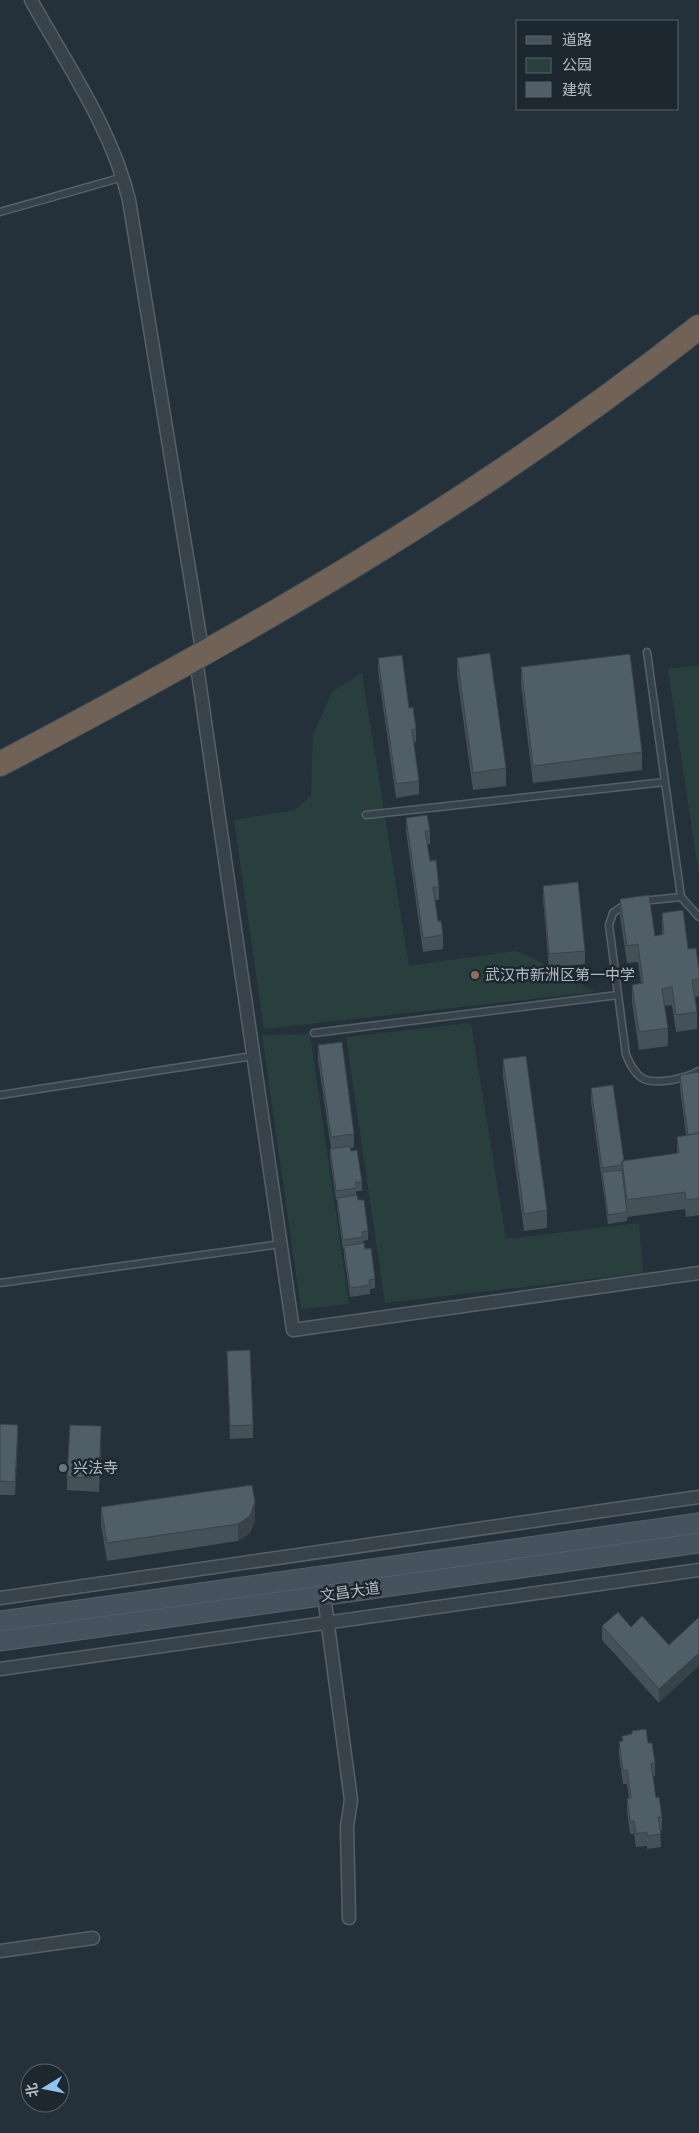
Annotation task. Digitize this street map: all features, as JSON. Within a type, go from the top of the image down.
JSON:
[{"type":"highway","points":[[0,764],[199,657],[331,579],[480,484],[614,391],[699,327]]},
{"type":"main road","name":"文昌大道","points":[[0,1621],[699,1523]]},
{"type":"main road","name":"文昌大道","points":[[0,1641],[699,1542]]},
{"type":"street","points":[[31,0],[104,130],[123,177],[129,200],[199,657],[253,1056],[293,1330],[699,1273]]},
{"type":"street","points":[[0,1598],[699,1497]]},
{"type":"street","points":[[0,1670],[699,1570]]},
{"type":"street","points":[[324,1595],[351,1800],[347,1827],[350,1918]]},
{"type":"street","points":[[0,1951],[93,1938]]},
{"type":"lane","points":[[0,212],[123,177]]},
{"type":"lane","points":[[647,652],[681,897],[699,917]]},
{"type":"lane","points":[[366,815],[665,782]]},
{"type":"lane","points":[[681,897],[627,903],[613,913],[609,924],[626,1055],[635,1072],[652,1083],[685,1078],[699,1071]]},
{"type":"lane","points":[[314,1033],[618,995]]},
{"type":"lane","points":[[0,1095],[253,1056]]},
{"type":"lane","points":[[0,1283],[281,1244]]},
{"type":"green space","points":[[699,665],[699,876],[668,669]]},
{"type":"green space","points":[[362,673],[409,966],[516,951],[535,959],[595,992],[264,1029],[234,820],[295,810],[311,796],[313,735],[332,692]]},
{"type":"green space","points":[[471,1023],[506,1239],[639,1223],[643,1273],[385,1303],[346,1037]]},
{"type":"green space","points":[[310,1034],[349,1304],[301,1309],[262,1035]]},
{"type":"building","points":[[490,653],[506,768],[473,773],[457,658]]},
{"type":"building","points":[[630,654],[642,752],[533,766],[521,667]]},
{"type":"building","points":[[402,655],[409,708],[413,707],[416,729],[412,730],[419,781],[396,784],[378,658]]},
{"type":"building","points":[[427,815],[430,831],[425,831],[430,861],[436,860],[439,887],[433,887],[438,921],[441,921],[443,935],[423,938],[406,818]]},
{"type":"building","points":[[578,882],[585,951],[549,954],[543,886]]},
{"type":"building","points":[[649,895],[655,936],[664,934],[662,913],[683,910],[688,949],[696,948],[699,979],[692,980],[697,1012],[676,1015],[672,987],[662,989],[668,1028],[639,1032],[632,985],[643,983],[638,944],[627,946],[620,899]]},
{"type":"building","points":[[342,1042],[354,1134],[331,1137],[318,1045]]},
{"type":"building","points":[[526,1056],[547,1210],[524,1214],[503,1059]]},
{"type":"building","points":[[699,1072],[699,1133],[688,1135],[680,1075]]},
{"type":"building","points":[[613,1085],[624,1161],[622,1161],[622,1165],[602,1168],[591,1088]]},
{"type":"building","points":[[699,1133],[699,1198],[686,1200],[685,1192],[627,1200],[622,1161],[679,1153],[677,1137]]},
{"type":"building","points":[[350,1146],[351,1151],[357,1150],[362,1182],[356,1182],[356,1188],[336,1191],[330,1149]]},
{"type":"building","points":[[622,1170],[627,1212],[608,1215],[602,1172]]},
{"type":"building","points":[[357,1195],[358,1200],[364,1200],[368,1231],[362,1232],[363,1237],[343,1240],[337,1198]]},
{"type":"building","points":[[364,1243],[365,1249],[371,1248],[375,1279],[369,1280],[370,1285],[350,1288],[344,1246]]},
{"type":"building","points":[[250,1350],[253,1425],[230,1426],[227,1351]]},
{"type":"building","points":[[0,1424],[18,1425],[15,1482],[0,1481]]},
{"type":"building","points":[[70,1425],[101,1426],[99,1478],[67,1477]]},
{"type":"building","points":[[252,1485],[255,1502],[250,1516],[238,1524],[107,1543],[101,1507]]},
{"type":"building","points":[[618,1612],[631,1627],[642,1616],[669,1645],[699,1617],[699,1653],[659,1689],[602,1626]]},
{"type":"building","points":[[646,1729],[648,1743],[652,1743],[655,1763],[651,1763],[656,1798],[659,1797],[662,1817],[658,1817],[661,1834],[647,1836],[647,1832],[636,1834],[634,1821],[630,1821],[627,1799],[631,1798],[627,1770],[623,1771],[619,1742],[623,1741],[622,1736],[632,1734],[632,1731]]},
{"type":"place","name":"武汉市新洲区第一中学","points":[[475,975]]},
{"type":"place","name":"兴法寺","points":[[63,1468]]}]
